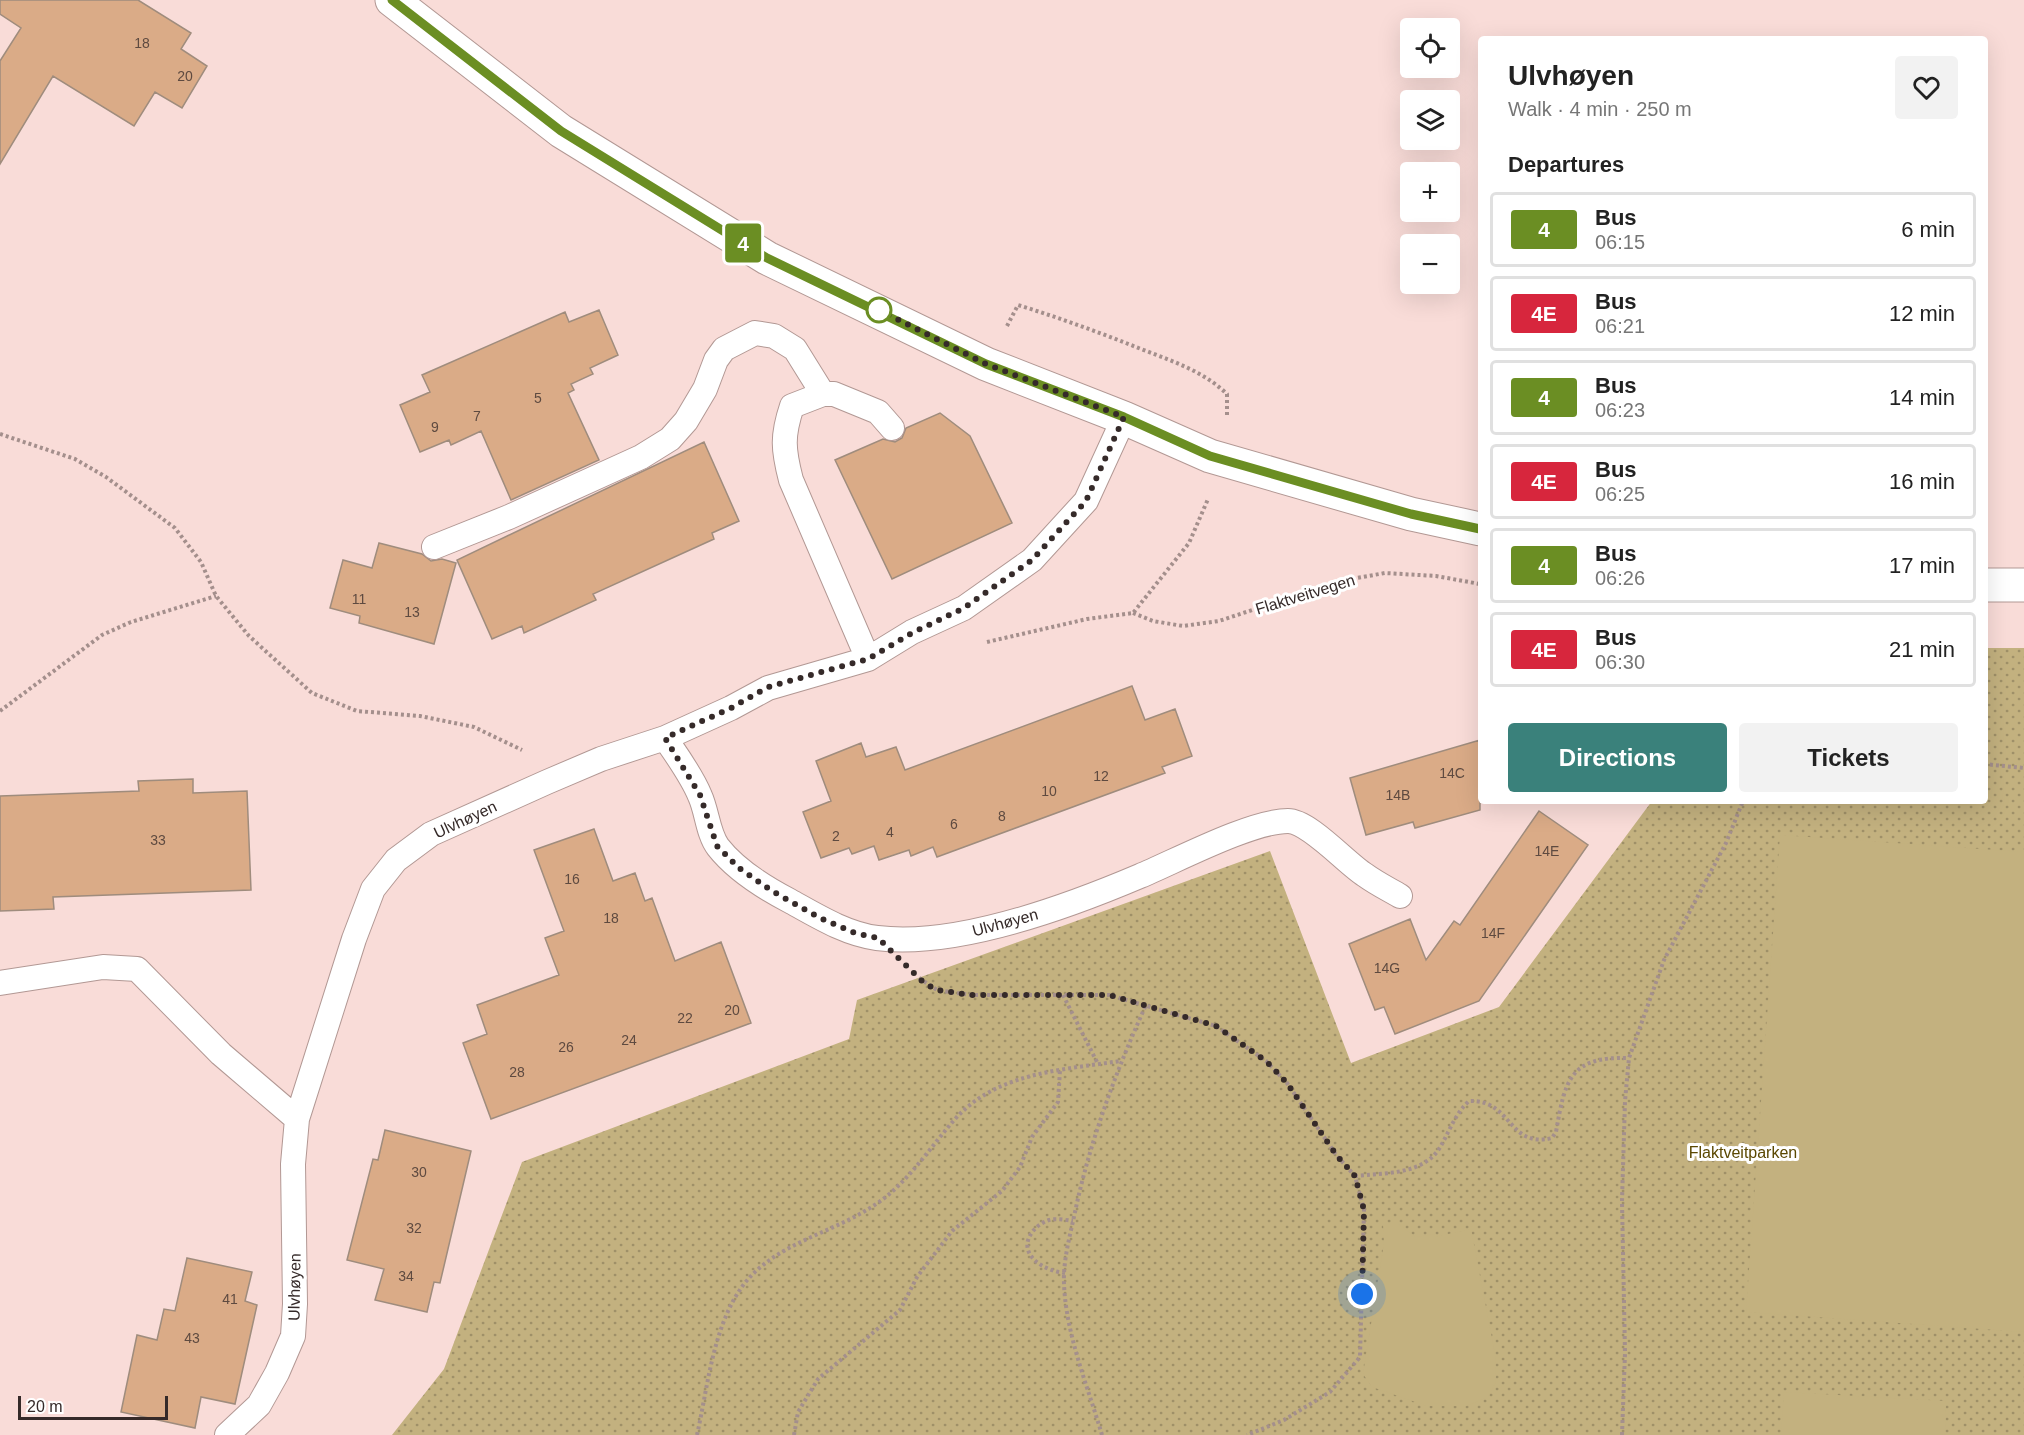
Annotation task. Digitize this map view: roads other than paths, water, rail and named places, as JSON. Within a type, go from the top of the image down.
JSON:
[{"type":"main road","points":[[392,0],[561,131],[767,258],[986,364],[1124,417],[1210,456],[1411,514],[1478,529]]},
{"type":"main road","points":[[1988,585],[2024,585]]},
{"type":"lane","points":[[434,547],[509,517],[641,457],[670,440],[686,421],[705,389],[716,360],[724,348],[755,333],[774,336],[795,349],[823,394]]},
{"type":"lane","points":[[868,659],[791,480],[783,450],[784,431],[792,405],[823,394],[834,394],[878,412],[892,428]]},
{"type":"lane","name":"Ulvhøyen","points":[[227,1435],[259,1405],[277,1373],[293,1336],[296,1304],[293,1164],[297,1119],[354,939],[374,889],[396,860],[431,834],[547,782],[601,759],[665,738],[731,708],[768,687],[868,659],[912,633],[964,608],[1032,560],[1086,501],[1124,417]]},
{"type":"lane","name":"Ulvhøyen","points":[[665,738],[700,795],[717,846],[739,868],[772,891],[820,918],[855,933],[878,938],[932,939],[958,935],[1052,910],[1125,883],[1254,827],[1289,821],[1304,827],[1365,875],[1400,896]]},
{"type":"lane","points":[[0,983],[103,967],[137,969],[221,1054],[297,1119]]},
{"type":"park label","name":"Flaktveitparken","points":[[1743,1152]]}]
